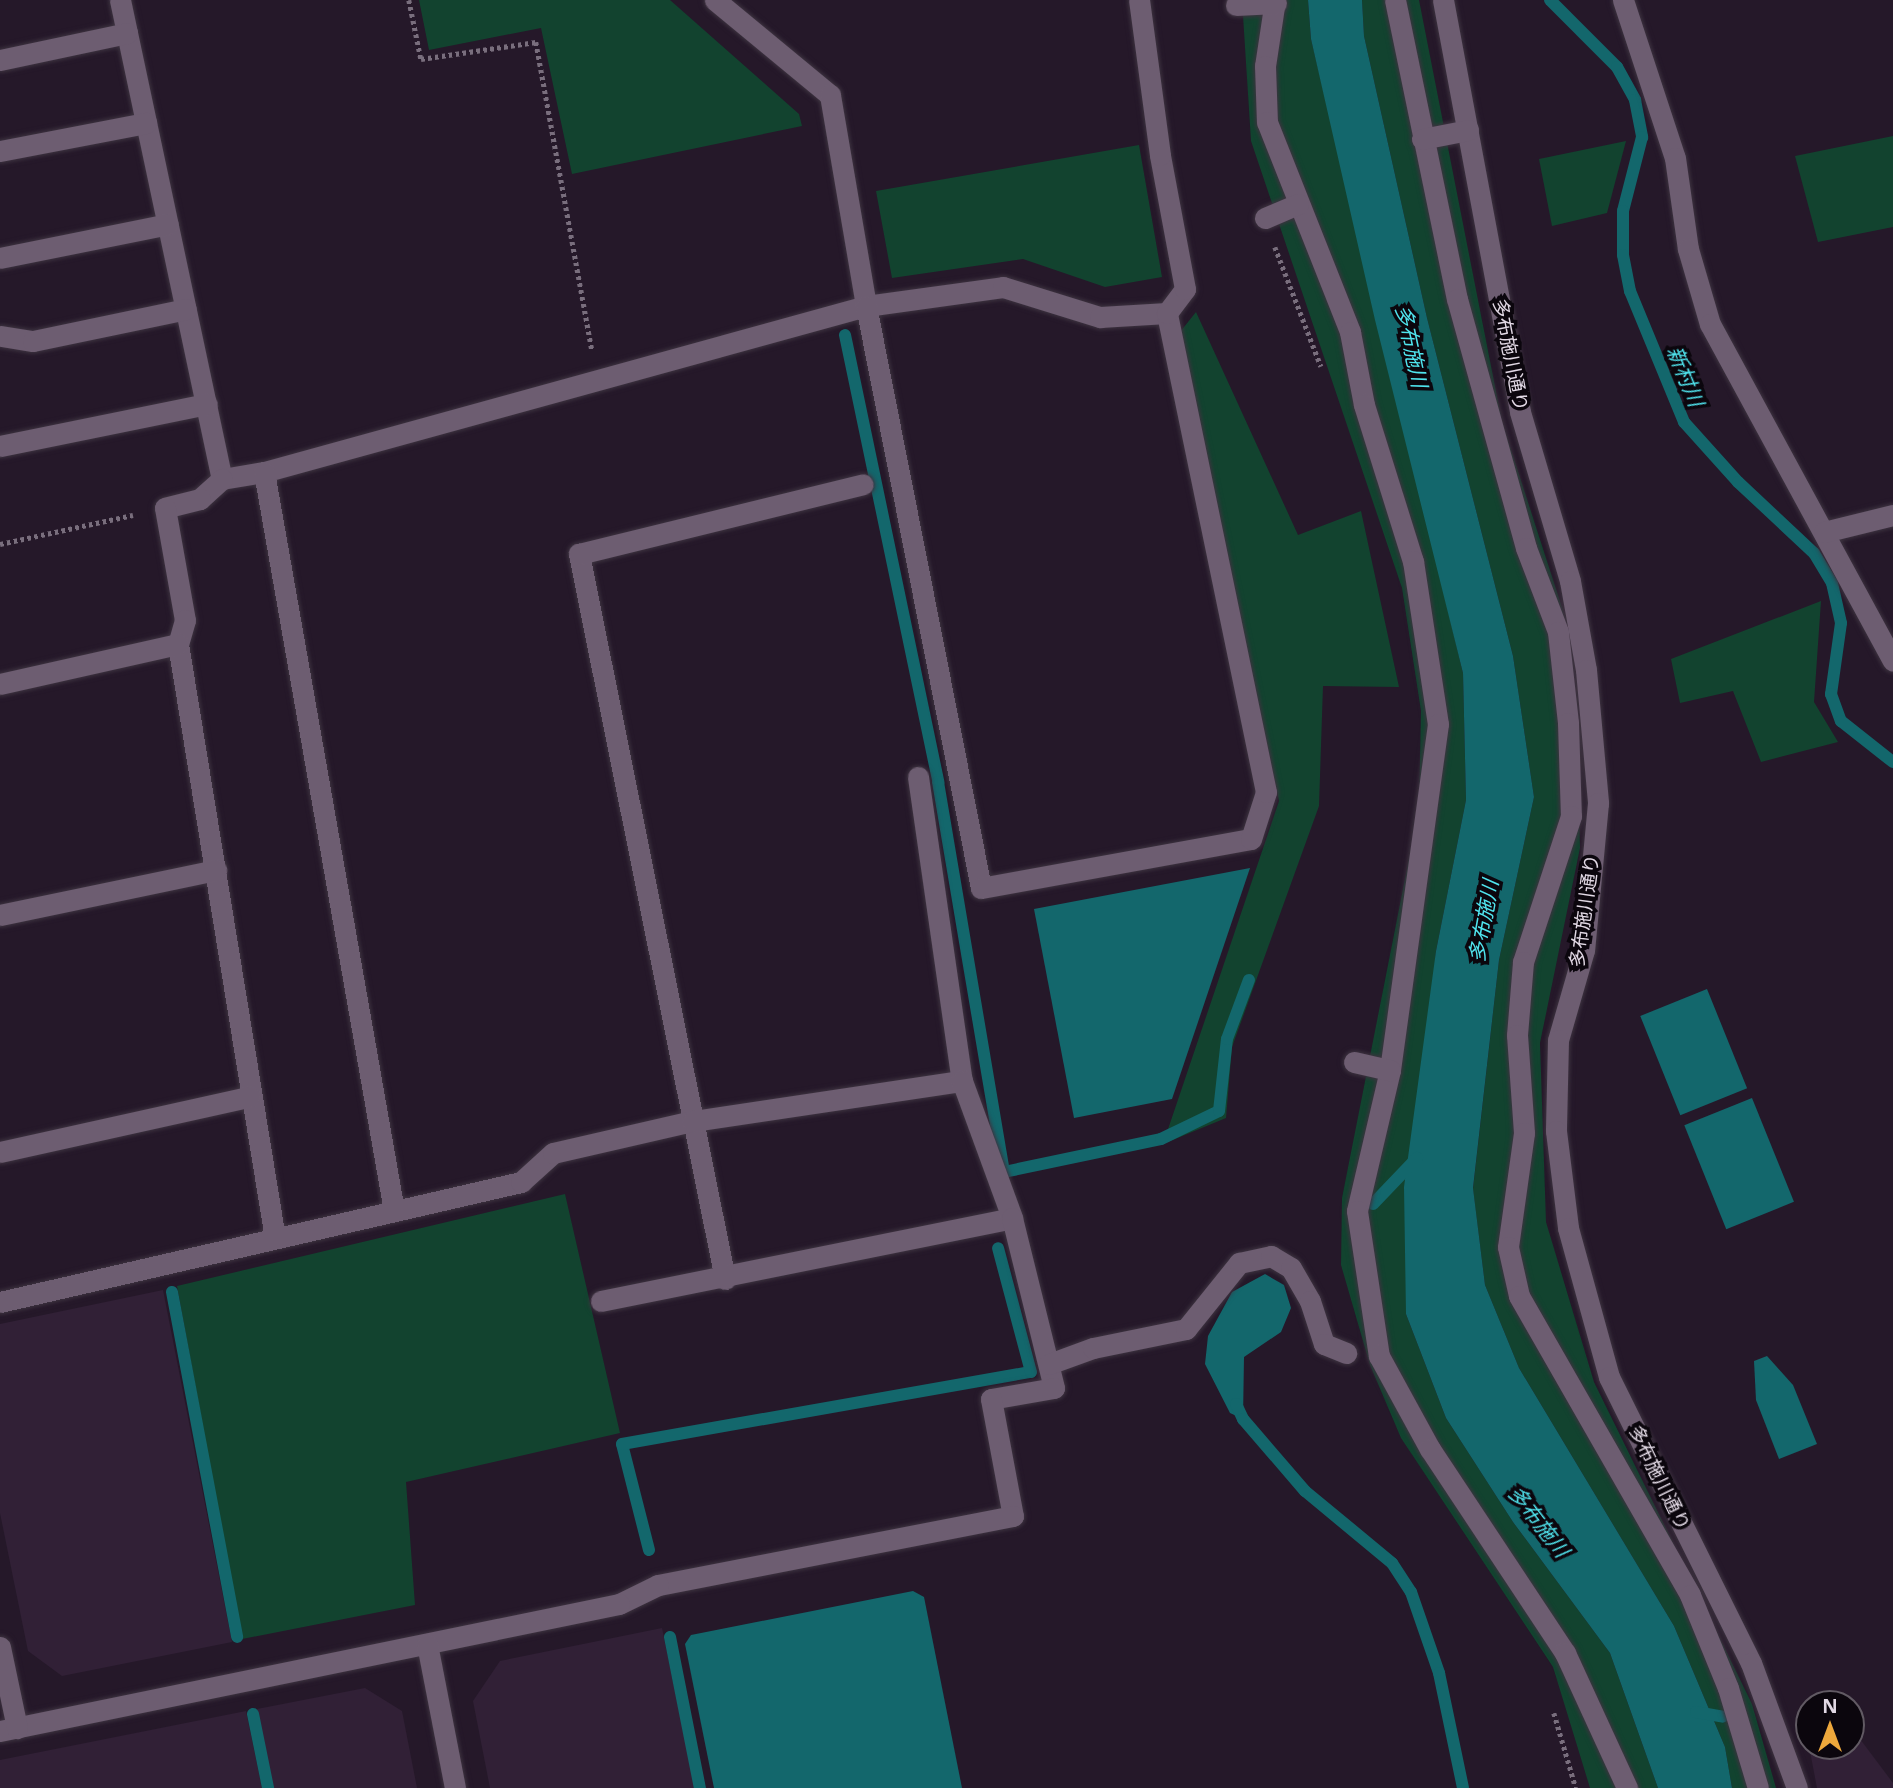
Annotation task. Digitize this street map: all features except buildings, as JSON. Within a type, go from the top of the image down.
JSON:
[{"type":"street","points":[[120,0],[222,479]]},
{"type":"street","points":[[715,0],[830,95],[866,306],[981,888],[1251,839],[1266,792],[1167,313],[1185,289],[1139,0]]},
{"type":"street","points":[[1395,0],[1422,139],[1464,325],[1526,548],[1558,632],[1568,723],[1571,816],[1523,962],[1517,1035],[1524,1133],[1508,1247],[1519,1296],[1690,1595],[1728,1688],[1758,1788]]},
{"type":"street","name":"多布施川通り","points":[[1443,0],[1520,412],[1570,581],[1586,670],[1598,803],[1584,950],[1558,1040],[1556,1131],[1568,1228],[1609,1377],[1751,1663],[1797,1788]]},
{"type":"street","points":[[1623,0],[1675,158],[1688,249],[1710,324],[1893,661]]},
{"type":"street","points":[[1236,5],[1276,1],[1265,66],[1267,122],[1350,332],[1364,405],[1413,561],[1438,724],[1390,1070],[1357,1211],[1379,1356],[1430,1449],[1564,1653],[1627,1788]]},
{"type":"street","points":[[0,60],[127,33]]},
{"type":"street","points":[[0,151],[146,123]]},
{"type":"street","points":[[1422,139],[1468,130]]},
{"type":"street","points":[[1265,218],[1298,204]]},
{"type":"street","points":[[0,258],[168,224]]},
{"type":"street","points":[[275,1238],[249,1097],[216,870],[178,643],[185,620],[165,508],[200,499],[222,479],[264,472],[866,306],[1003,287],[1100,317],[1167,313]]},
{"type":"street","points":[[0,335],[33,341],[187,309]]},
{"type":"street","points":[[0,446],[207,404]]},
{"type":"street","points":[[264,472],[394,1211]]},
{"type":"street","points":[[725,1279],[579,554],[863,484]]},
{"type":"street","points":[[1824,532],[1893,515]]},
{"type":"street","points":[[0,684],[178,643]]},
{"type":"street","points":[[0,1647],[9,1730],[619,1604],[658,1585],[1013,1516],[991,1399],[1054,1388],[1012,1218],[962,1081],[918,777]]},
{"type":"street","points":[[0,915],[216,870]]},
{"type":"street","points":[[1354,1062],[1390,1070]]},
{"type":"street","points":[[0,1302],[521,1182],[553,1153],[692,1121],[962,1081]]},
{"type":"street","points":[[0,1152],[249,1097]]},
{"type":"street","points":[[601,1301],[725,1279],[1012,1218]]},
{"type":"street","points":[[1049,1364],[1093,1348],[1186,1329],[1239,1263],[1271,1256],[1291,1268],[1310,1301],[1324,1344],[1346,1353]]},
{"type":"street","points":[[427,1644],[454,1788]]},
{"type":"street","points":[[1747,1749],[1778,1736]]},
{"type":"path","points":[[409,0],[421,59],[536,42],[594,357],[603,379]]},
{"type":"path","points":[[1265,218],[1327,380]]},
{"type":"path","points":[[0,544],[165,508]]},
{"type":"shaded area","points":[[419,0],[670,0],[799,114],[802,126],[572,174],[541,28],[429,50]]},
{"type":"shaded area","points":[[1242,0],[1308,0],[1311,39],[1463,673],[1466,800],[1436,951],[1406,1314],[1446,1418],[1513,1522],[1610,1653],[1658,1788],[1590,1788],[1553,1667],[1401,1438],[1370,1365],[1341,1265],[1342,1198],[1419,808],[1421,711],[1402,588],[1251,141]]},
{"type":"shaded area","points":[[1362,0],[1419,0],[1502,422],[1565,617],[1577,742],[1580,848],[1540,1043],[1546,1222],[1594,1382],[1752,1704],[1776,1788],[1732,1788],[1725,1747],[1674,1626],[1519,1368],[1485,1285],[1473,1189],[1499,960],[1534,797],[1513,656],[1427,318],[1364,36]]},
{"type":"shaded area","points":[[1893,136],[1893,227],[1818,242],[1795,156]]},
{"type":"shaded area","points":[[1626,141],[1607,213],[1552,226],[1539,159]]},
{"type":"shaded area","points":[[1139,145],[1162,277],[1105,287],[1023,259],[892,278],[876,191]]},
{"type":"shaded area","points":[[1196,312],[1298,535],[1361,511],[1399,687],[1323,686],[1319,806],[1232,1047],[1226,1118],[1163,1144],[1279,801],[1180,332]]},
{"type":"shaded area","points":[[1821,601],[1814,702],[1838,742],[1761,762],[1733,691],[1680,703],[1671,659]]},
{"type":"shaded area","points":[[565,1194],[620,1433],[406,1482],[415,1605],[242,1639],[177,1286]]},
{"type":"shaded area","points":[[163,1290],[232,1642],[62,1676],[28,1651],[0,1513],[0,1324]]},
{"type":"shaded area","points":[[662,1628],[695,1788],[490,1788],[473,1701],[500,1661]]},
{"type":"shaded area","points":[[365,1688],[402,1711],[417,1788],[273,1788],[257,1709]]},
{"type":"shaded area","points":[[246,1711],[262,1788],[0,1788],[0,1760]]},
{"type":"shaded area","points":[[1865,1746],[1893,1783],[1893,1788],[1817,1788],[1812,1760],[1865,1760]]},
{"type":"water","name":"多布施川","points":[[1308,0],[1362,0],[1364,36],[1427,318],[1513,656],[1534,797],[1499,960],[1473,1188],[1485,1285],[1519,1368],[1674,1626],[1725,1747],[1732,1788],[1658,1788],[1610,1653],[1513,1522],[1446,1418],[1406,1314],[1404,1187],[1436,951],[1466,800],[1463,673],[1375,320],[1311,39]]},
{"type":"water","points":[[1250,868],[1172,1099],[1074,1118],[1034,909]]},
{"type":"water","points":[[1707,989],[1747,1088],[1680,1115],[1640,1016]]},
{"type":"water","points":[[1752,1098],[1794,1202],[1726,1229],[1684,1125]]},
{"type":"water","points":[[1265,1274],[1284,1285],[1291,1308],[1281,1332],[1244,1357],[1243,1419],[1230,1413],[1205,1364],[1208,1336],[1232,1292]]},
{"type":"water","points":[[1767,1356],[1793,1385],[1817,1444],[1779,1459],[1756,1400],[1754,1361]]},
{"type":"water","points":[[913,1591],[924,1597],[962,1788],[714,1788],[685,1644],[691,1635]]},
{"type":"waterway","name":"新村川","points":[[1550,0],[1617,67],[1635,100],[1642,137],[1623,211],[1623,255],[1630,291],[1684,422],[1738,482],[1814,553],[1832,583],[1841,623],[1831,694],[1841,721],[1893,762]]},
{"type":"waterway","points":[[845,335],[938,782],[1004,1173]]},
{"type":"waterway","points":[[1004,1172],[1161,1139],[1219,1111],[1227,1039],[1249,980]]},
{"type":"waterway","points":[[1373,1204],[1417,1158]]},
{"type":"waterway","points":[[649,1550],[622,1444],[1031,1372],[998,1248]]},
{"type":"waterway","points":[[172,1292],[237,1637]]},
{"type":"waterway","points":[[1236,1404],[1243,1419],[1305,1491],[1392,1563],[1411,1592],[1439,1673],[1463,1788]]},
{"type":"waterway","points":[[670,1637],[700,1788]]},
{"type":"waterway","points":[[1696,1712],[1723,1717]]},
{"type":"waterway","points":[[253,1714],[268,1788]]}]
